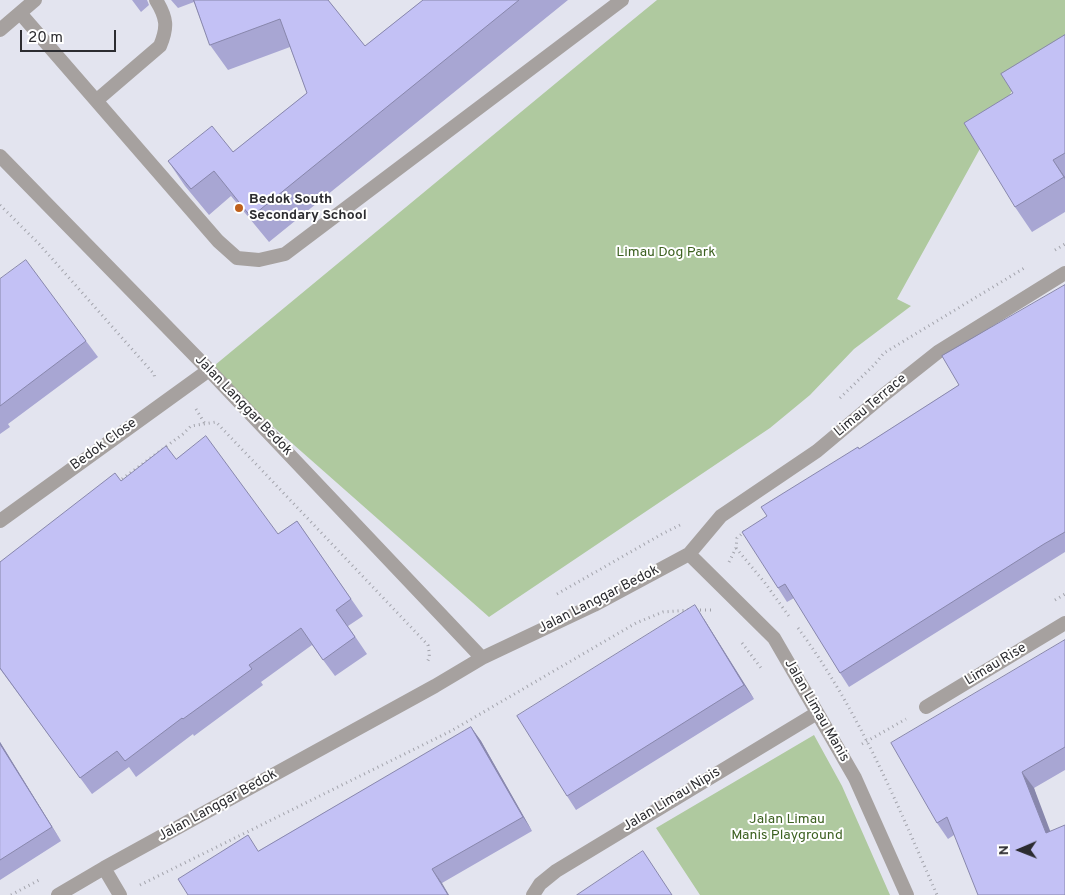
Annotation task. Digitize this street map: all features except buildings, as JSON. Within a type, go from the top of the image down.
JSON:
[{"type":"street","points":[[0,30],[35,0]]},
{"type":"street","points":[[97,100],[160,46],[165,34],[166,22],[156,0]]},
{"type":"street","points":[[20,12],[218,241],[236,258],[259,260],[285,254],[622,0]]},
{"type":"street","name":"Jalan Langgar Bedok","points":[[0,156],[209,370],[482,658]]},
{"type":"street","name":"Limau Terrace","points":[[689,554],[721,516],[817,451],[938,352],[1065,273]]},
{"type":"street","name":"Bedok Close","points":[[0,521],[209,370]]},
{"type":"street","name":"Jalan Langgar Bedok","points":[[58,895],[482,658],[594,605],[689,554]]},
{"type":"street","name":"Jalan Limau Manis","points":[[689,554],[774,638],[855,778],[907,895]]},
{"type":"street","name":"Limau Rise","points":[[926,707],[1065,622]]},
{"type":"street","name":"Jalan Limau Nipis","points":[[533,895],[540,884],[556,871],[817,713]]},
{"type":"street","points":[[104,868],[120,894]]},
{"type":"path","points":[[0,205],[39,244],[154,374]]},
{"type":"path","points":[[1049,253],[1065,244]]},
{"type":"path","points":[[834,404],[884,353],[1033,262]]},
{"type":"path","points":[[111,487],[183,434],[191,426],[216,422],[428,645],[430,654],[427,662],[420,667]]},
{"type":"path","points":[[555,595],[682,524]]},
{"type":"path","points":[[120,894],[451,732],[636,623],[663,612],[714,610]]},
{"type":"path","points":[[842,756],[913,715]]},
{"type":"path","points":[[11,895],[46,876]]},
{"type":"green space","name":"Limau Dog Park","points":[[657,0],[1065,0],[1065,36],[1024,69],[897,299],[911,306],[854,349],[810,395],[770,428],[489,617],[209,370]]},
{"type":"green space","name":"Jalan Limau Manis Playground","points":[[814,735],[842,786],[890,895],[700,895],[656,828]]},
{"type":"place","name":"Bedok South Secondary School","points":[[239,208]]}]
